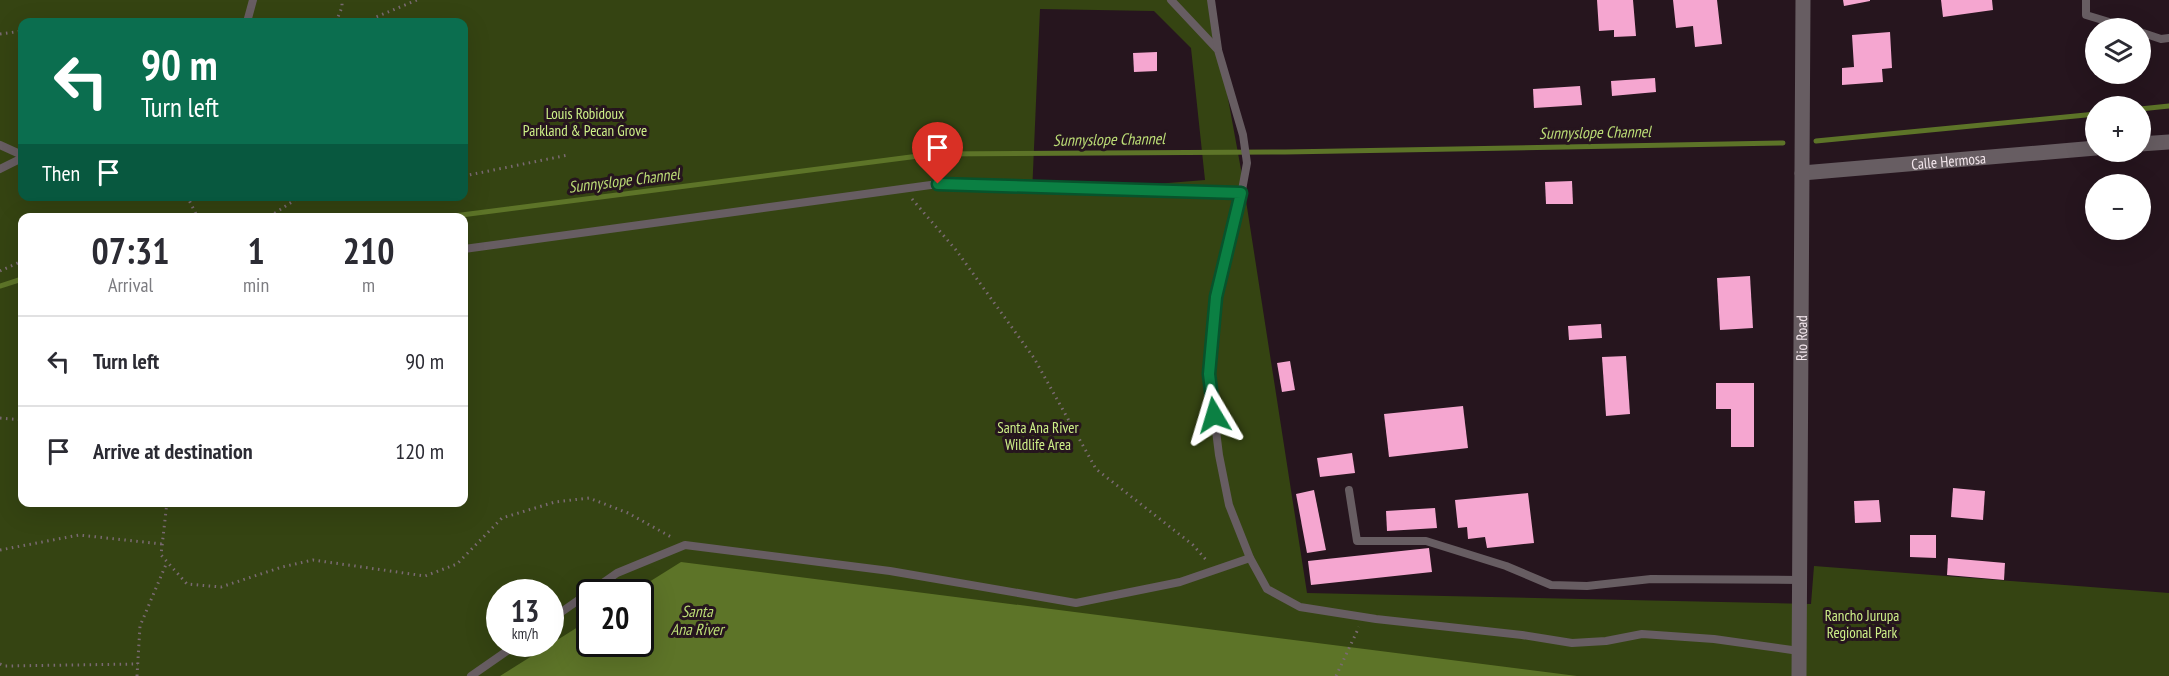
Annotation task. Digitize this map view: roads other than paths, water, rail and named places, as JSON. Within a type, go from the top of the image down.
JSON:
[{"type":"street","name":"Rio Road","points":[[1799,676],[1803,0]]},
{"type":"street","points":[[2151,143],[2169,142]]},
{"type":"street","name":"Calle Hermosa","points":[[1802,173],[2085,149]]},
{"type":"lane","points":[[248,18],[253,0]]},
{"type":"lane","points":[[1171,0],[1218,50]]},
{"type":"lane","points":[[1210,0],[1218,50],[1243,135],[1247,163],[1216,297],[1209,374],[1219,455],[1229,505],[1250,558],[1267,589],[1300,606],[1364,617],[1572,643],[1606,641],[1642,634],[1714,639],[1799,651]]},
{"type":"lane","points":[[2086,0],[2086,15],[2096,18]]},
{"type":"lane","points":[[2151,36],[2162,39],[2169,38]]},
{"type":"lane","points":[[0,145],[18,154]]},
{"type":"lane","points":[[0,169],[18,158]]},
{"type":"lane","points":[[468,248],[938,184],[1241,193]]},
{"type":"lane","points":[[1349,490],[1358,541],[1426,541],[1506,566],[1551,585],[1587,586],[1651,579],[1800,579]]},
{"type":"lane","points":[[564,610],[617,573],[685,545],[890,571],[1076,603],[1180,582],[1250,558]]},
{"type":"lane","points":[[471,676],[498,657]]},
{"type":"water","name":"Santa Ana River","points":[[681,562],[1577,676],[500,676],[530,657],[564,657],[564,636],[576,628],[576,657],[654,657],[654,579]]},
{"type":"waterway","name":"Sunnyslope Channel","points":[[2151,108],[2169,106]]},
{"type":"waterway","name":"Sunnyslope Channel","points":[[1816,141],[2085,115]]},
{"type":"waterway","name":"Sunnyslope Channel","points":[[468,214],[934,154],[1285,152],[1783,143]]},
{"type":"waterway","name":"Sunnyslope Channel","points":[[0,286],[18,280]]},
{"type":"park label","name":"Louis Robidoux Parkland & Pecan Grove","points":[[585,122]]},
{"type":"park label","name":"Santa Ana River Wildlife Area","points":[[1038,436]]},
{"type":"park label","name":"Rancho Jurupa Regional Park","points":[[1862,624]]}]
